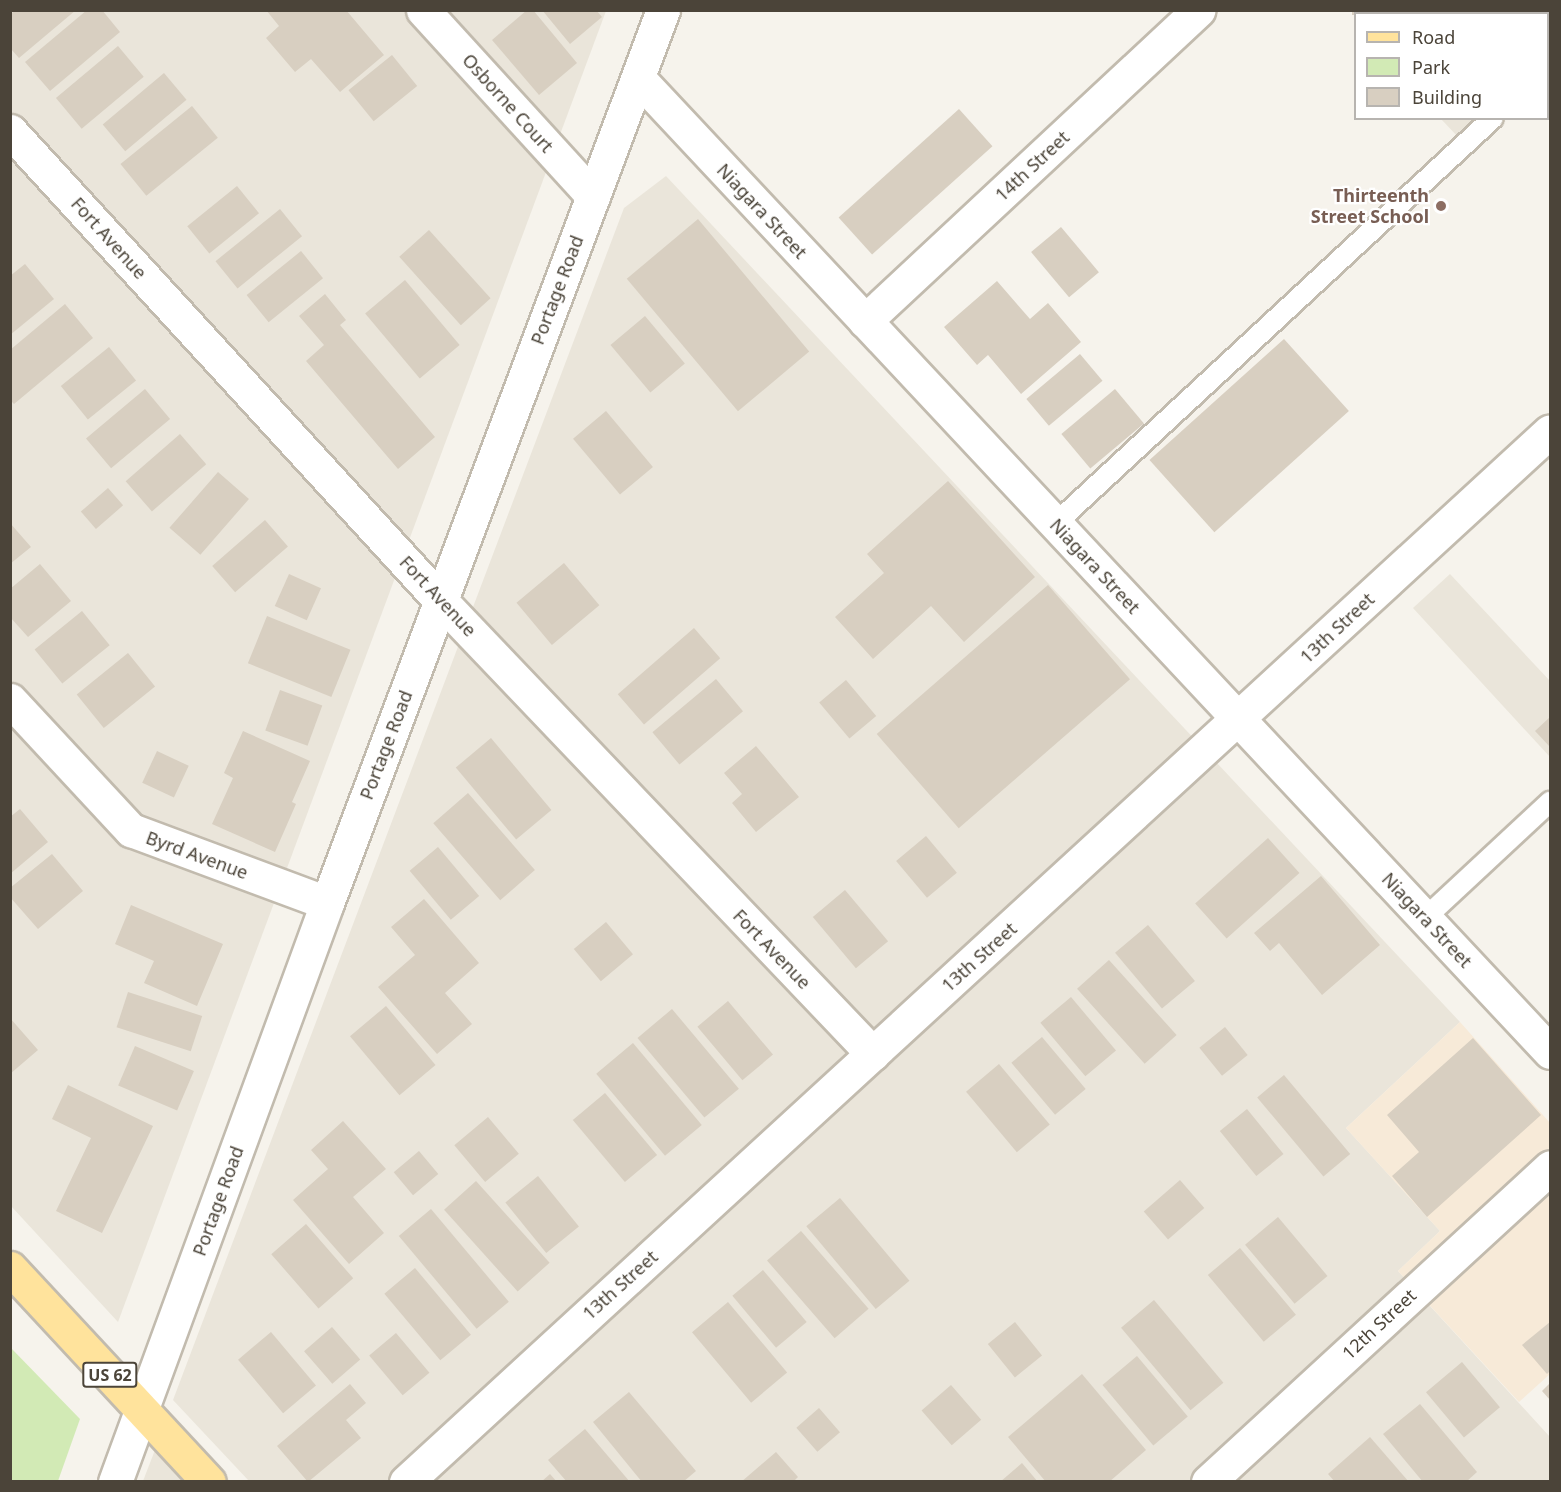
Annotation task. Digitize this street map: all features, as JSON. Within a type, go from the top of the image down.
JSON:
[{"type":"main road","name":"US 62","points":[[10,1268],[209,1482]]},
{"type":"street","name":"Osborne Court","points":[[423,10],[593,196]]},
{"type":"street","name":"Portage Road","points":[[115,1482],[327,903],[639,79],[663,10]]},
{"type":"street","name":"14th Street","points":[[865,321],[1200,10]]},
{"type":"street","name":"Niagara Street","points":[[639,79],[1551,1052]]},
{"type":"street","name":"Fort Avenue","points":[[10,131],[441,600],[873,1054]]},
{"type":"street","name":"13th Street","points":[[406,1482],[1551,431]]},
{"type":"street","name":"Byrd Avenue","points":[[10,700],[131,830],[327,903]]},
{"type":"street","name":"12th Street","points":[[1208,1482],[1551,1167]]},
{"type":"lane","points":[[1055,524],[1491,120]]},
{"type":"lane","points":[[1425,918],[1551,802]]},
{"type":"shaded area","points":[[11,11],[606,11],[118,1322],[11,1206]]},
{"type":"shaded area","points":[[1442,120],[1480,120],[1459,138]]},
{"type":"shaded area","points":[[666,176],[1460,1022],[1346,1128],[1440,1231],[1398,1271],[1550,1437],[1550,1481],[249,1481],[173,1400],[624,208]]},
{"type":"shaded area","points":[[1450,574],[1550,681],[1550,757],[1413,608]]},
{"type":"shaded area","points":[[1460,1022],[1550,1123],[1550,1374],[1519,1402],[1398,1271],[1440,1231],[1346,1128]]},
{"type":"shaded area","points":[[155,1450],[184,1481],[143,1481]]},
{"type":"green space","points":[[11,1348],[80,1419],[58,1481],[11,1481]]},
{"type":"building","points":[[15,10],[76,10],[19,58],[10,48],[10,15]]},
{"type":"building","points":[[87,10],[102,10],[120,32],[50,91],[25,62]]},
{"type":"building","points":[[266,10],[346,10],[384,55],[340,92],[311,59],[295,72],[266,38],[279,26]]},
{"type":"building","points":[[527,10],[533,10],[577,63],[539,95],[492,40]]},
{"type":"building","points":[[542,10],[596,10],[602,17],[570,44]]},
{"type":"building","points":[[1352,10],[1409,10],[1409,12],[1354,12],[1352,15]]},
{"type":"building","points":[[118,46],[144,77],[82,129],[56,98]]},
{"type":"building","points":[[392,55],[417,86],[374,121],[348,90]]},
{"type":"building","points":[[164,73],[186,100],[125,151],[103,124]]},
{"type":"building","points":[[192,106],[218,138],[146,196],[121,164]]},
{"type":"building","points":[[959,109],[992,146],[872,255],[839,217]]},
{"type":"building","points":[[237,186],[259,213],[209,253],[187,226]]},
{"type":"building","points":[[280,209],[302,236],[238,288],[215,261]]},
{"type":"building","points":[[698,219],[809,352],[738,411],[627,279]]},
{"type":"building","points":[[1061,227],[1099,272],[1069,297],[1031,252]]},
{"type":"building","points":[[429,230],[491,298],[461,325],[399,257]]},
{"type":"building","points":[[301,251],[323,278],[269,322],[247,295]]},
{"type":"building","points":[[25,264],[54,299],[10,335],[10,276]]},
{"type":"building","points":[[405,280],[460,345],[420,379],[365,313]]},
{"type":"building","points":[[997,281],[1030,319],[1048,303],[1081,342],[1021,394],[988,355],[977,365],[944,327]]},
{"type":"building","points":[[325,294],[346,320],[340,325],[435,437],[398,469],[306,361],[324,345],[299,316]]},
{"type":"building","points":[[65,304],[93,338],[14,404],[10,400],[10,350]]},
{"type":"building","points":[[645,316],[685,363],[650,392],[611,345]]},
{"type":"building","points":[[1284,339],[1349,411],[1214,532],[1149,460]]},
{"type":"building","points":[[109,347],[136,380],[88,419],[61,386]]},
{"type":"building","points":[[1080,354],[1102,381],[1049,426],[1026,399]]},
{"type":"building","points":[[145,389],[170,419],[111,468],[86,438]]},
{"type":"building","points":[[1115,389],[1144,423],[1090,468],[1061,434]]},
{"type":"building","points":[[606,411],[653,467],[620,495],[573,439]]},
{"type":"building","points":[[180,434],[206,464],[152,511],[126,481]]},
{"type":"building","points":[[218,472],[249,499],[200,555],[169,528]]},
{"type":"building","points":[[948,481],[1035,577],[964,642],[931,606],[873,659],[835,617],[884,573],[867,554]]},
{"type":"building","points":[[108,488],[123,505],[96,529],[81,512]]},
{"type":"building","points":[[265,520],[288,546],[235,592],[212,566]]},
{"type":"building","points":[[10,523],[31,547],[10,564]]},
{"type":"building","points":[[564,563],[599,605],[552,645],[517,603]]},
{"type":"building","points":[[40,564],[71,601],[28,637],[10,617],[10,589]]},
{"type":"building","points":[[289,574],[321,588],[307,620],[275,606]]},
{"type":"building","points":[[1048,585],[1130,679],[959,828],[877,734]]},
{"type":"building","points":[[82,611],[110,645],[62,684],[35,649]]},
{"type":"building","points":[[267,616],[350,650],[331,697],[248,663]]},
{"type":"building","points":[[694,628],[720,658],[644,724],[618,694]]},
{"type":"building","points":[[128,653],[155,686],[104,728],[77,695]]},
{"type":"building","points":[[716,679],[743,711],[679,765],[652,732]]},
{"type":"building","points":[[846,680],[876,716],[849,739],[819,702]]},
{"type":"building","points":[[280,690],[322,705],[308,746],[265,730]]},
{"type":"building","points":[[1550,717],[1550,747],[1535,731]]},
{"type":"building","points":[[243,731],[310,761],[292,802],[296,804],[275,852],[212,824],[233,778],[224,773]]},
{"type":"building","points":[[491,738],[551,810],[516,840],[456,768]]},
{"type":"building","points":[[756,746],[799,797],[756,832],[732,803],[742,794],[724,773]]},
{"type":"building","points":[[157,751],[189,766],[174,798],[142,783]]},
{"type":"building","points":[[468,793],[535,870],[500,900],[433,823]]},
{"type":"building","points":[[20,809],[48,842],[10,874],[10,817]]},
{"type":"building","points":[[926,836],[957,873],[927,898],[896,861]]},
{"type":"building","points":[[1268,838],[1299,873],[1227,939],[1195,904]]},
{"type":"building","points":[[438,847],[479,896],[451,920],[410,871]]},
{"type":"building","points":[[52,854],[83,891],[38,929],[10,897],[10,888]]},
{"type":"building","points":[[1321,876],[1380,945],[1322,995],[1279,943],[1270,951],[1254,933]]},
{"type":"building","points":[[845,890],[888,941],[856,968],[813,917]]},
{"type":"building","points":[[424,899],[479,963],[445,993],[472,1024],[437,1054],[378,987],[415,955],[391,927]]},
{"type":"building","points":[[131,905],[223,944],[197,1006],[144,983],[154,961],[115,944]]},
{"type":"building","points":[[606,922],[633,954],[601,981],[574,949]]},
{"type":"building","points":[[1148,925],[1195,981],[1162,1009],[1115,953]]},
{"type":"building","points":[[1109,960],[1177,1035],[1145,1064],[1077,989]]},
{"type":"building","points":[[128,992],[202,1016],[191,1051],[117,1027]]},
{"type":"building","points":[[1071,997],[1116,1051],[1085,1076],[1040,1023]]},
{"type":"building","points":[[728,1001],[773,1055],[742,1080],[697,1027]]},
{"type":"building","points":[[386,1006],[435,1065],[399,1095],[350,1036]]},
{"type":"building","points":[[672,1009],[739,1089],[704,1118],[638,1038]]},
{"type":"building","points":[[10,1018],[38,1050],[10,1074]]},
{"type":"building","points":[[1225,1027],[1248,1055],[1222,1076],[1199,1048]]},
{"type":"building","points":[[1042,1037],[1086,1089],[1055,1115],[1011,1063]]},
{"type":"building","points":[[1473,1038],[1541,1115],[1427,1217],[1392,1176],[1419,1152],[1387,1115]]},
{"type":"building","points":[[633,1043],[702,1125],[665,1156],[596,1074]]},
{"type":"building","points":[[135,1046],[194,1071],[177,1111],[118,1086]]},
{"type":"building","points":[[999,1064],[1050,1125],[1017,1152],[966,1092]]},
{"type":"building","points":[[1284,1075],[1350,1154],[1323,1176],[1257,1097]]},
{"type":"building","points":[[68,1085],[153,1126],[102,1233],[56,1211],[91,1138],[52,1119]]},
{"type":"building","points":[[605,1093],[657,1155],[625,1182],[573,1120]]},
{"type":"building","points":[[1247,1109],[1284,1154],[1256,1176],[1220,1131]]},
{"type":"building","points":[[488,1117],[519,1154],[485,1182],[454,1145]]},
{"type":"building","points":[[343,1121],[386,1169],[353,1197],[384,1233],[349,1264],[293,1200],[328,1169],[311,1150]]},
{"type":"building","points":[[419,1151],[438,1174],[413,1195],[394,1172]]},
{"type":"building","points":[[538,1176],[579,1227],[546,1253],[505,1202]]},
{"type":"building","points":[[1180,1180],[1204,1208],[1168,1239],[1144,1211]]},
{"type":"building","points":[[476,1181],[550,1263],[518,1292],[444,1210]]},
{"type":"building","points":[[840,1198],[909,1281],[876,1309],[806,1226]]},
{"type":"building","points":[[431,1209],[509,1302],[477,1329],[399,1236]]},
{"type":"building","points":[[1278,1217],[1327,1276],[1295,1304],[1245,1245]]},
{"type":"building","points":[[306,1224],[353,1278],[319,1309],[271,1254]]},
{"type":"building","points":[[801,1231],[869,1309],[835,1338],[767,1261]]},
{"type":"building","points":[[1240,1248],[1296,1315],[1264,1342],[1208,1275]]},
{"type":"building","points":[[415,1268],[471,1335],[440,1360],[384,1294]]},
{"type":"building","points":[[763,1270],[807,1322],[776,1348],[732,1296]]},
{"type":"building","points":[[1154,1300],[1223,1383],[1190,1410],[1121,1328]]},
{"type":"building","points":[[728,1302],[787,1372],[751,1403],[692,1332]]},
{"type":"building","points":[[1015,1322],[1042,1355],[1015,1377],[988,1344]]},
{"type":"building","points":[[1550,1322],[1550,1371],[1547,1374],[1522,1345]]},
{"type":"building","points":[[332,1327],[360,1359],[332,1384],[304,1351]]},
{"type":"building","points":[[271,1332],[316,1386],[283,1413],[238,1360]]},
{"type":"building","points":[[396,1333],[429,1373],[403,1395],[369,1355]]},
{"type":"building","points":[[1137,1356],[1188,1417],[1153,1445],[1103,1385]]},
{"type":"building","points":[[1462,1362],[1500,1407],[1464,1437],[1426,1392]]},
{"type":"building","points":[[1082,1374],[1146,1450],[1109,1482],[1046,1482],[1008,1437]]},
{"type":"building","points":[[1550,1383],[1550,1400],[1542,1391]]},
{"type":"building","points":[[350,1384],[366,1403],[346,1420],[361,1438],[308,1482],[277,1446]]},
{"type":"building","points":[[951,1385],[981,1420],[952,1445],[922,1411]]},
{"type":"building","points":[[629,1392],[696,1471],[683,1482],[642,1482],[593,1422]]},
{"type":"building","points":[[1420,1404],[1477,1472],[1466,1482],[1423,1482],[1383,1434]]},
{"type":"building","points":[[819,1408],[840,1432],[817,1452],[796,1428]]},
{"type":"building","points":[[585,1429],[630,1482],[567,1482],[548,1460]]},
{"type":"building","points":[[1370,1437],[1409,1482],[1335,1482],[1328,1474]]},
{"type":"building","points":[[776,1452],[798,1477],[793,1482],[741,1482]]},
{"type":"building","points":[[1022,1463],[1038,1482],[1000,1482]]},
{"type":"building","points":[[550,1474],[557,1482],[541,1482]]},
{"type":"place","name":"Thirteenth Street School","points":[[1441,206]]}]
